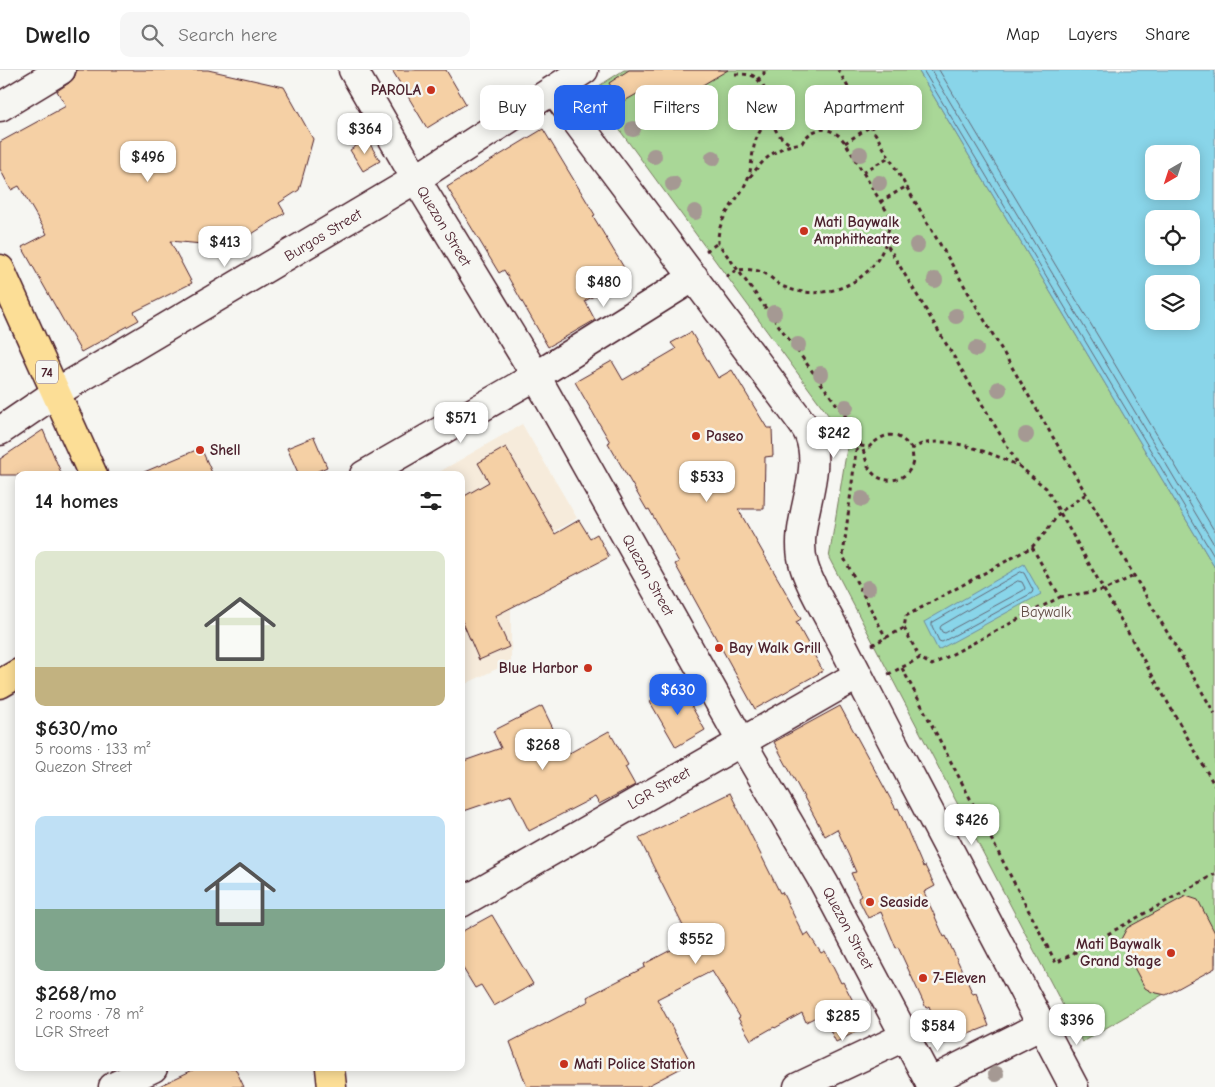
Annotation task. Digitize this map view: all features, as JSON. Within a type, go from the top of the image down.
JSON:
[{"type":"main road","name":"74","points":[[0,269],[92,471]]},
{"type":"main road","points":[[0,684],[15,676]]},
{"type":"main road","points":[[330,1071],[332,1087]]},
{"type":"street","points":[[0,107],[61,70]]},
{"type":"street","name":"Quezon Street","points":[[353,70],[416,179],[536,376],[741,741],[824,883],[930,1084]]},
{"type":"street","name":"Burgos Street","points":[[0,431],[56,392],[416,179],[584,70]]},
{"type":"street","points":[[553,90],[797,416],[809,436],[813,456],[811,481],[804,511],[801,552],[804,566],[858,675],[1074,1087]]},
{"type":"street","points":[[371,471],[536,376],[694,277]]},
{"type":"street","name":"LGR Street","points":[[465,901],[858,675]]},
{"type":"street","points":[[930,1084],[1042,1025]]},
{"type":"street","points":[[798,1087],[906,1036]]},
{"type":"street","points":[[113,1087],[147,1071]]},
{"type":"path","points":[[757,80],[764,74],[764,70]]},
{"type":"path","points":[[838,70],[847,85]]},
{"type":"path","points":[[735,74],[751,75],[760,85]]},
{"type":"path","points":[[748,179],[753,149],[760,130]]},
{"type":"path","points":[[775,130],[783,140],[790,144]]},
{"type":"path","points":[[718,243],[718,232],[722,220],[741,193],[748,179],[769,155],[790,144],[802,143],[806,136],[816,130],[826,130],[837,134],[846,143],[880,202],[891,217],[886,242],[876,261],[862,276],[841,288],[807,293],[794,291],[782,286],[764,272],[738,270]]},
{"type":"path","points":[[846,143],[866,130]]},
{"type":"path","points":[[874,130],[1215,714]]},
{"type":"path","points":[[864,172],[889,157]]},
{"type":"path","points":[[880,202],[907,186]]},
{"type":"path","points":[[886,242],[1019,466]]},
{"type":"path","points":[[890,434],[905,441],[912,449],[913,462],[908,471],[901,478],[890,481],[879,479],[870,471],[865,460],[866,454],[861,446],[869,447],[882,436],[890,434]]},
{"type":"path","points":[[912,449],[926,443],[953,444],[983,450],[1019,466],[1046,488],[1215,786]]},
{"type":"path","points":[[1087,494],[1060,512],[1032,547],[906,616],[904,628],[920,658],[932,665],[1060,597],[1104,590],[1134,576]]},
{"type":"path","points":[[1032,547],[1060,597]]},
{"type":"path","points":[[886,638],[904,628]]},
{"type":"path","points":[[920,658],[902,668],[1056,963],[1215,874]]},
{"type":"shaded area","points":[[522,424],[577,518],[511,557],[511,662],[465,684],[465,471],[441,471]]},
{"type":"green space","name":"Baywalk","points":[[624,70],[918,70],[1215,568],[1215,964],[1082,1042],[829,558],[848,442],[620,130],[625,130],[625,85],[600,85]]},
{"type":"water","points":[[918,70],[1215,70],[1215,568]]},
{"type":"water","points":[[1024,564],[1041,594],[938,650],[924,622]]},
{"type":"building","points":[[77,70],[208,70],[284,87],[313,139],[299,190],[279,203],[285,213],[247,237],[241,228],[213,245],[170,241],[192,283],[134,312],[139,320],[81,352],[22,247],[47,234],[19,186],[11,190],[0,169],[0,142],[66,106],[57,91],[74,78]]},
{"type":"building","name":"PAROLA","points":[[392,70],[446,70],[466,104],[427,128]]},
{"type":"building","points":[[629,70],[728,70],[703,85],[635,85],[635,95],[625,101],[625,85],[610,85],[609,83]]},
{"type":"building","points":[[544,130],[629,276],[585,301],[595,320],[548,347],[504,270],[499,273],[447,187]]},
{"type":"building","points":[[367,139],[380,161],[363,171],[350,150]]},
{"type":"building","points":[[691,332],[718,378],[732,370],[767,428],[772,428],[773,456],[765,457],[764,509],[738,509],[801,619],[796,622],[823,671],[755,709],[675,564],[679,562],[608,443],[610,442],[575,382],[612,361],[623,380],[676,349],[671,343]]},
{"type":"building","points":[[43,430],[60,471],[15,471],[15,475],[0,475],[0,459]]},
{"type":"building","points":[[314,437],[327,467],[318,471],[297,471],[287,448]]},
{"type":"building","points":[[506,447],[555,534],[579,520],[590,538],[597,534],[609,557],[495,616],[509,647],[479,660],[465,627],[465,496],[489,482],[478,463]]},
{"type":"building","points":[[201,448],[211,471],[146,471]]},
{"type":"building","points":[[680,686],[705,730],[676,747],[650,702]]},
{"type":"building","points":[[542,706],[566,755],[609,731],[628,765],[625,767],[635,785],[599,804],[595,797],[529,831],[511,795],[465,811],[465,761],[501,748],[493,731]]},
{"type":"building","points":[[840,706],[896,809],[898,808],[923,867],[925,866],[935,886],[924,892],[973,994],[976,993],[989,1026],[943,1044],[929,1006],[926,1008],[898,947],[896,948],[881,912],[868,918],[858,898],[861,896],[851,873],[856,872],[837,829],[825,836],[774,742]]},
{"type":"building","points":[[730,793],[780,893],[782,892],[804,936],[808,933],[821,953],[825,951],[841,983],[843,982],[854,1001],[866,1027],[836,1042],[822,1014],[806,1022],[802,1013],[751,1040],[738,1018],[740,1017],[712,971],[657,999],[691,1063],[645,1087],[527,1087],[510,1042],[589,1001],[587,997],[645,967],[644,964],[690,940],[639,838]]},
{"type":"building","name":"Mati Baywalk Grand Stage","points":[[1186,896],[1198,900],[1215,933],[1215,968],[1166,995],[1152,992],[1145,988],[1120,941],[1127,928]]},
{"type":"building","points":[[492,915],[533,984],[494,1006],[481,985],[475,988],[465,972],[465,930]]},
{"type":"building","points":[[191,1071],[236,1071],[244,1087],[157,1087]]},
{"type":"place","name":"PAROLA","points":[[431,90]]},
{"type":"place","name":"Mati Baywalk Amphitheatre","points":[[804,231]]},
{"type":"place","name":"Paseo","points":[[696,436]]},
{"type":"place","name":"Shell","points":[[200,450]]},
{"type":"place","name":"Bay Walk Grill","points":[[719,648]]},
{"type":"place","name":"Blue Harbor","points":[[588,668]]},
{"type":"place","name":"Seaside","points":[[870,902]]},
{"type":"place","name":"Mati Baywalk Grand Stage","points":[[1171,953]]},
{"type":"place","name":"7-Eleven","points":[[923,978]]},
{"type":"place","name":"Mati Police Station","points":[[564,1064]]}]
